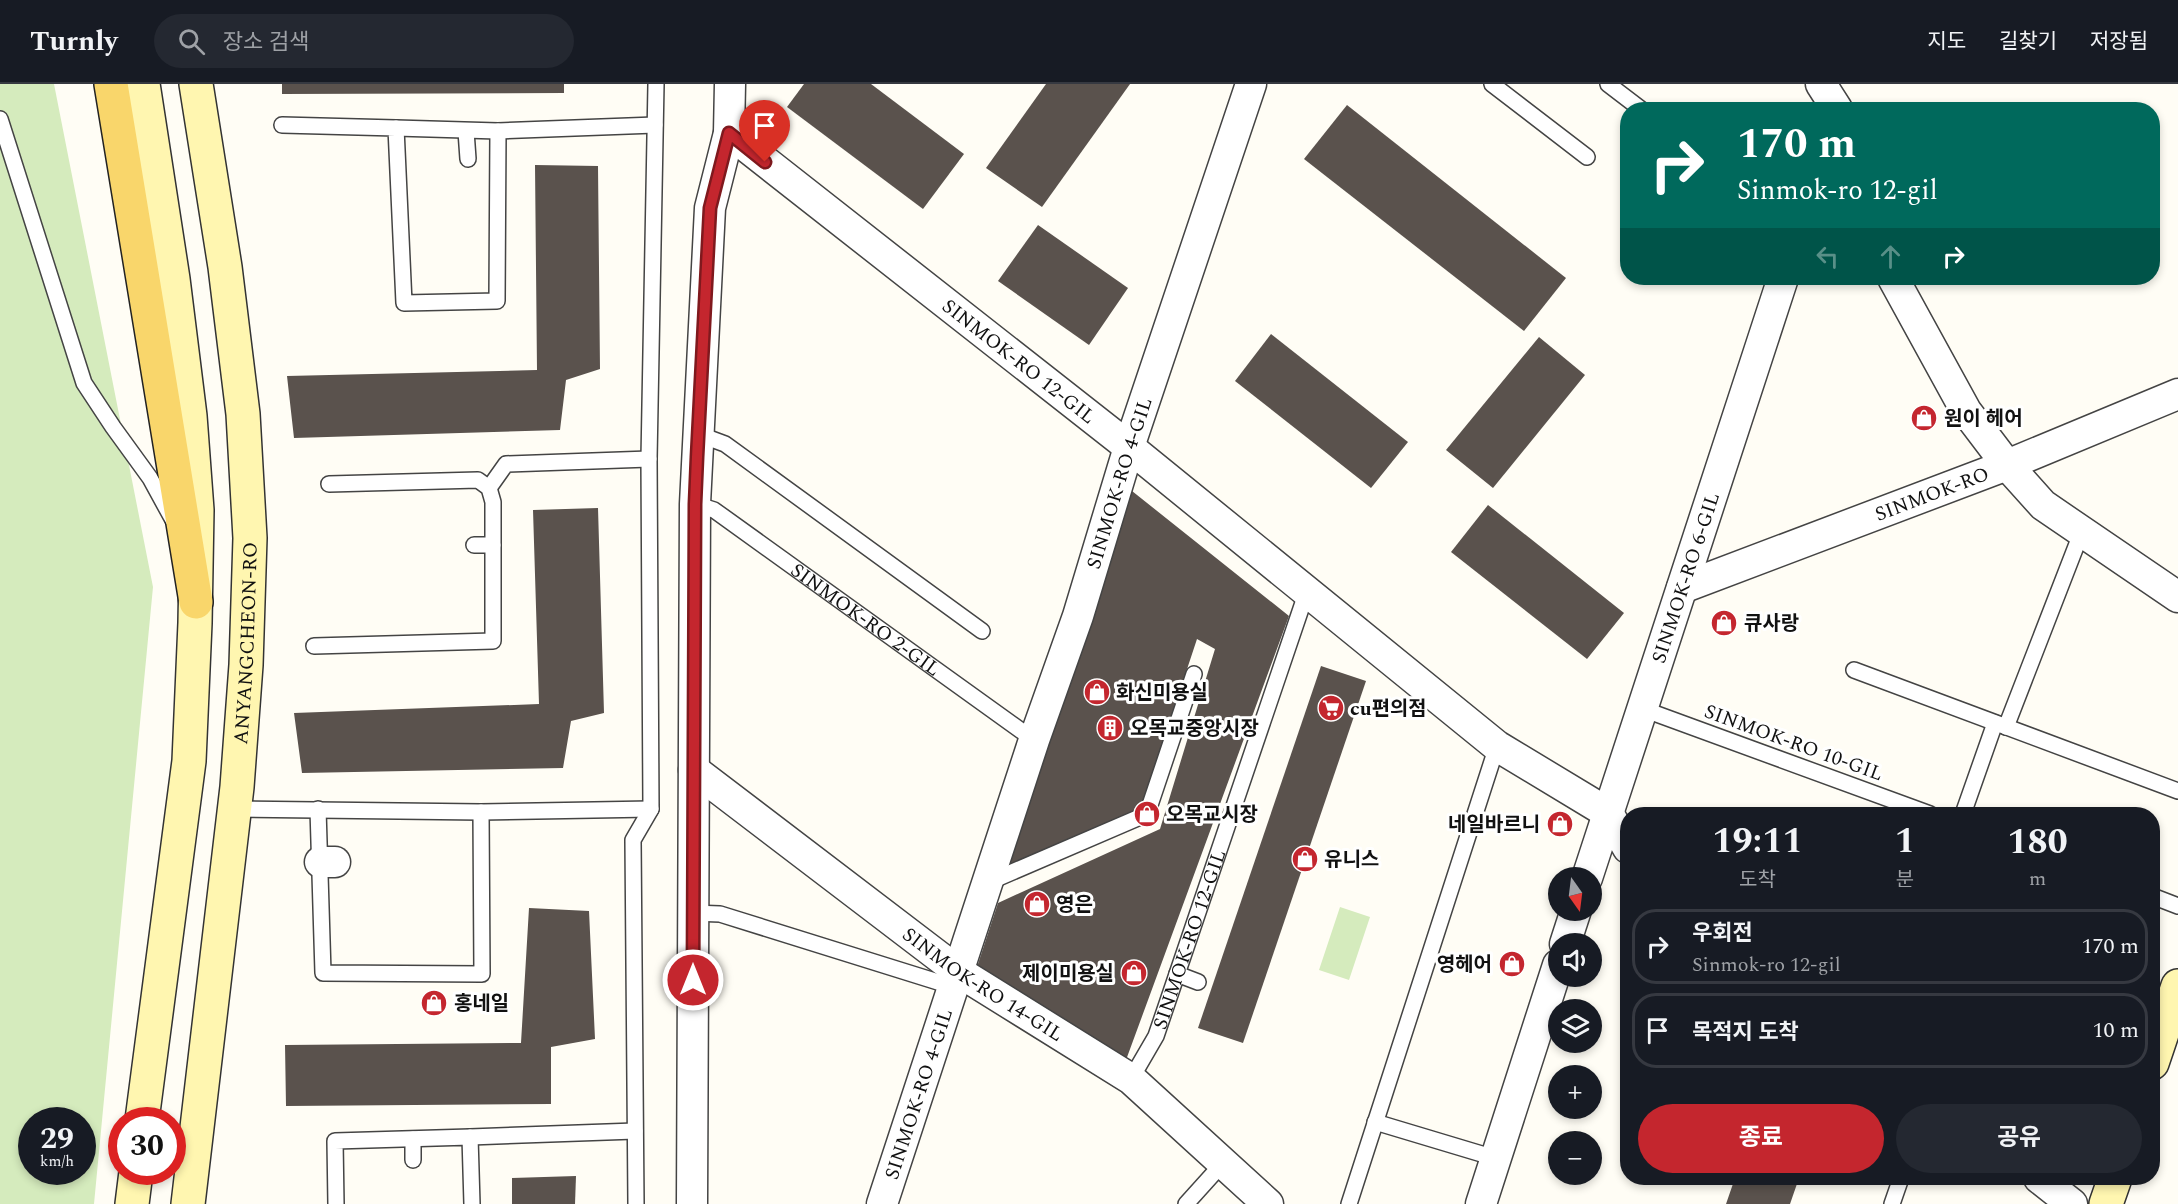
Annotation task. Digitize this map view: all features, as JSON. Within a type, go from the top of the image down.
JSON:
[{"type":"main road","points":[[111,84],[196,602]]},
{"type":"main road","points":[[143,84],[173,279],[197,510],[196,602],[189,761],[144,1107]]},
{"type":"main road","name":"ANYANGCHEON-RO","points":[[188,1204],[234,809],[246,665],[250,538],[243,414],[225,267],[196,84]]},
{"type":"main road","points":[[2160,1029],[2166,1003]]},
{"type":"main road","points":[[132,1204],[134,1185]]},
{"type":"main road","points":[[2106,1204],[2113,1185]]},
{"type":"street","points":[[692,1204],[695,504],[710,208],[729,133],[730,84]]},
{"type":"street","name":"SINMOK-RO 4-GIL","points":[[882,1204],[1034,740],[1078,616],[1129,447],[1251,84]]},
{"type":"street","points":[[1821,84],[1833,102]]},
{"type":"street","points":[[1839,102],[1845,84]]},
{"type":"street","name":"SINMOK-RO 12-GIL","points":[[729,133],[1129,447],[1497,746],[1608,813],[1620,834]]},
{"type":"street","name":"SINMOK-RO 6-GIL","points":[[1591,867],[1781,285]]},
{"type":"street","points":[[1897,285],[1966,411],[2007,465],[2043,505],[2178,597]]},
{"type":"street","name":"SINMOK-RO","points":[[1682,588],[2007,465],[2178,394]]},
{"type":"street","name":"SINMOK-RO 14-GIL","points":[[694,770],[956,979],[1131,1079],[1268,1204]]},
{"type":"street","points":[[1481,1204],[1551,987]]},
{"type":"street","points":[[2047,1185],[2072,1204]]},
{"type":"lane","points":[[636,1204],[633,840],[651,809],[649,459],[656,84]]},
{"type":"lane","points":[[1492,84],[1587,156]]},
{"type":"lane","points":[[1608,84],[1632,102]]},
{"type":"lane","points":[[0,119],[84,383],[150,478],[178,531],[189,559]]},
{"type":"lane","points":[[282,125],[498,131],[655,125]]},
{"type":"lane","points":[[396,128],[405,303],[497,302],[498,131]]},
{"type":"lane","points":[[466,131],[468,159]]},
{"type":"lane","points":[[698,434],[725,444],[982,631]]},
{"type":"lane","points":[[489,488],[506,464],[649,459]]},
{"type":"lane","points":[[314,646],[493,641],[493,502],[489,488],[478,480],[329,484]]},
{"type":"lane","name":"SINMOK-RO 2-GIL","points":[[695,504],[714,510],[1034,740]]},
{"type":"lane","points":[[1966,807],[2082,531]]},
{"type":"lane","points":[[474,545],[493,545]]},
{"type":"lane","name":"SINMOK-RO 12-GIL","points":[[1131,1079],[1156,1036],[1258,758],[1307,591]]},
{"type":"lane","points":[[1854,670],[2178,791]]},
{"type":"lane","points":[[989,882],[1147,814],[1194,674]]},
{"type":"lane","name":"SINMOK-RO 10-GIL","points":[[1643,709],[1911,807]]},
{"type":"lane","points":[[1349,1204],[1497,746]]},
{"type":"lane","points":[[234,809],[482,812],[651,809]]},
{"type":"lane","points":[[318,809],[327,862],[323,973],[482,974],[482,812]]},
{"type":"lane","points":[[2160,899],[2178,906]]},
{"type":"lane","points":[[693,913],[720,914],[956,979]]},
{"type":"lane","points":[[1177,974],[1198,982]]},
{"type":"lane","points":[[1375,1122],[1495,1158]]},
{"type":"lane","points":[[336,1204],[335,1141],[635,1131]]},
{"type":"lane","points":[[470,1137],[472,1204]]},
{"type":"lane","points":[[413,1138],[413,1160]]},
{"type":"lane","points":[[1186,1204],[1223,1163]]},
{"type":"lane","points":[[1892,1204],[1899,1185]]},
{"type":"green space","points":[[0,84],[54,84],[153,587],[96,1183],[96,1107],[18,1107],[18,1185],[96,1185],[94,1204],[0,1204]]},
{"type":"green space","points":[[1340,907],[1370,917],[1349,980],[1319,970]]},
{"type":"building","points":[[282,84],[564,84],[564,93],[282,94]]},
{"type":"building","points":[[804,84],[871,84],[964,154],[923,209],[787,107]]},
{"type":"building","points":[[1046,84],[1130,84],[1042,207],[986,168]]},
{"type":"building","points":[[1347,105],[1566,278],[1524,331],[1304,159]]},
{"type":"building","points":[[535,165],[598,166],[600,369],[566,380],[560,430],[294,438],[287,376],[537,370]]},
{"type":"building","points":[[1038,225],[1128,288],[1089,345],[998,281]]},
{"type":"building","points":[[1271,334],[1408,442],[1371,488],[1235,381]]},
{"type":"building","points":[[1539,337],[1585,375],[1493,488],[1446,450]]},
{"type":"building","name":"오목교중앙시장","points":[[1132,491],[1289,616],[1126,1060],[976,970],[998,903],[1160,829],[1215,649],[1197,639],[1141,808],[1006,866]]},
{"type":"building","points":[[1488,505],[1624,613],[1587,659],[1451,552]]},
{"type":"building","points":[[598,508],[604,713],[571,721],[563,768],[302,773],[294,713],[539,704],[533,510]]},
{"type":"building","points":[[1321,666],[1366,681],[1243,1043],[1198,1028]]},
{"type":"building","points":[[529,908],[589,911],[595,1039],[551,1047],[551,1104],[286,1106],[285,1045],[521,1043]]},
{"type":"building","points":[[576,1176],[575,1204],[512,1204],[512,1178]]},
{"type":"building","points":[[1733,1185],[1797,1185],[1790,1204],[1726,1204]]},
{"type":"place","name":"원이 헤어","points":[[1924,418]]},
{"type":"place","name":"큐사랑","points":[[1724,623]]},
{"type":"place","name":"화신미용실","points":[[1097,692]]},
{"type":"place","name":"cu편의점","points":[[1331,708]]},
{"type":"place","name":"오목교중앙시장","points":[[1110,728]]},
{"type":"place","name":"오목교시장","points":[[1147,814]]},
{"type":"place","name":"네일바르니","points":[[1560,824]]},
{"type":"place","name":"유니스","points":[[1305,859]]},
{"type":"place","name":"영은","points":[[1037,904]]},
{"type":"place","name":"영헤어","points":[[1512,964]]},
{"type":"place","name":"제이미용실","points":[[1134,973]]},
{"type":"place","name":"홍네일","points":[[434,1003]]},
{"type":"route","points":[[693,980],[695,504],[710,208],[729,133],[765,162]]}]
